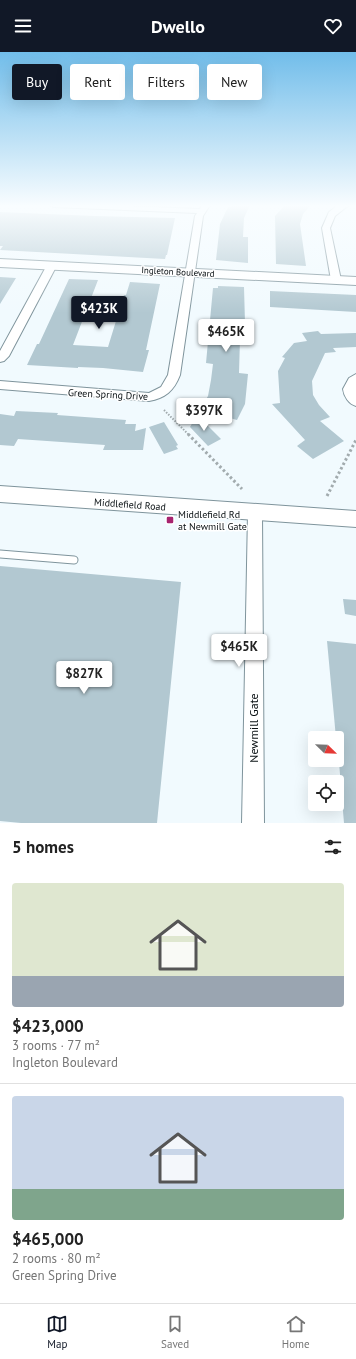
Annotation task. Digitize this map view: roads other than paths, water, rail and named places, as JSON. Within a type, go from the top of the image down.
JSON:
[{"type":"street","name":"Green Spring Drive","points":[[0,385],[142,397],[158,396],[172,383],[174,375],[196,241]]},
{"type":"street","points":[[328,241],[336,280]]},
{"type":"street","name":"Ingleton Boulevard","points":[[0,263],[356,281]]},
{"type":"street","points":[[0,359],[52,265]]},
{"type":"street","points":[[356,378],[350,382],[348,389],[350,396],[356,402]]},
{"type":"street","name":"Middlefield Road","points":[[0,494],[356,520]]},
{"type":"street","name":"Newmill Gate","points":[[253,823],[255,513]]},
{"type":"lane","points":[[0,554],[74,560]]},
{"type":"place","name":"Middlefield Rd at Newmill Gate","points":[[170,520]]}]
